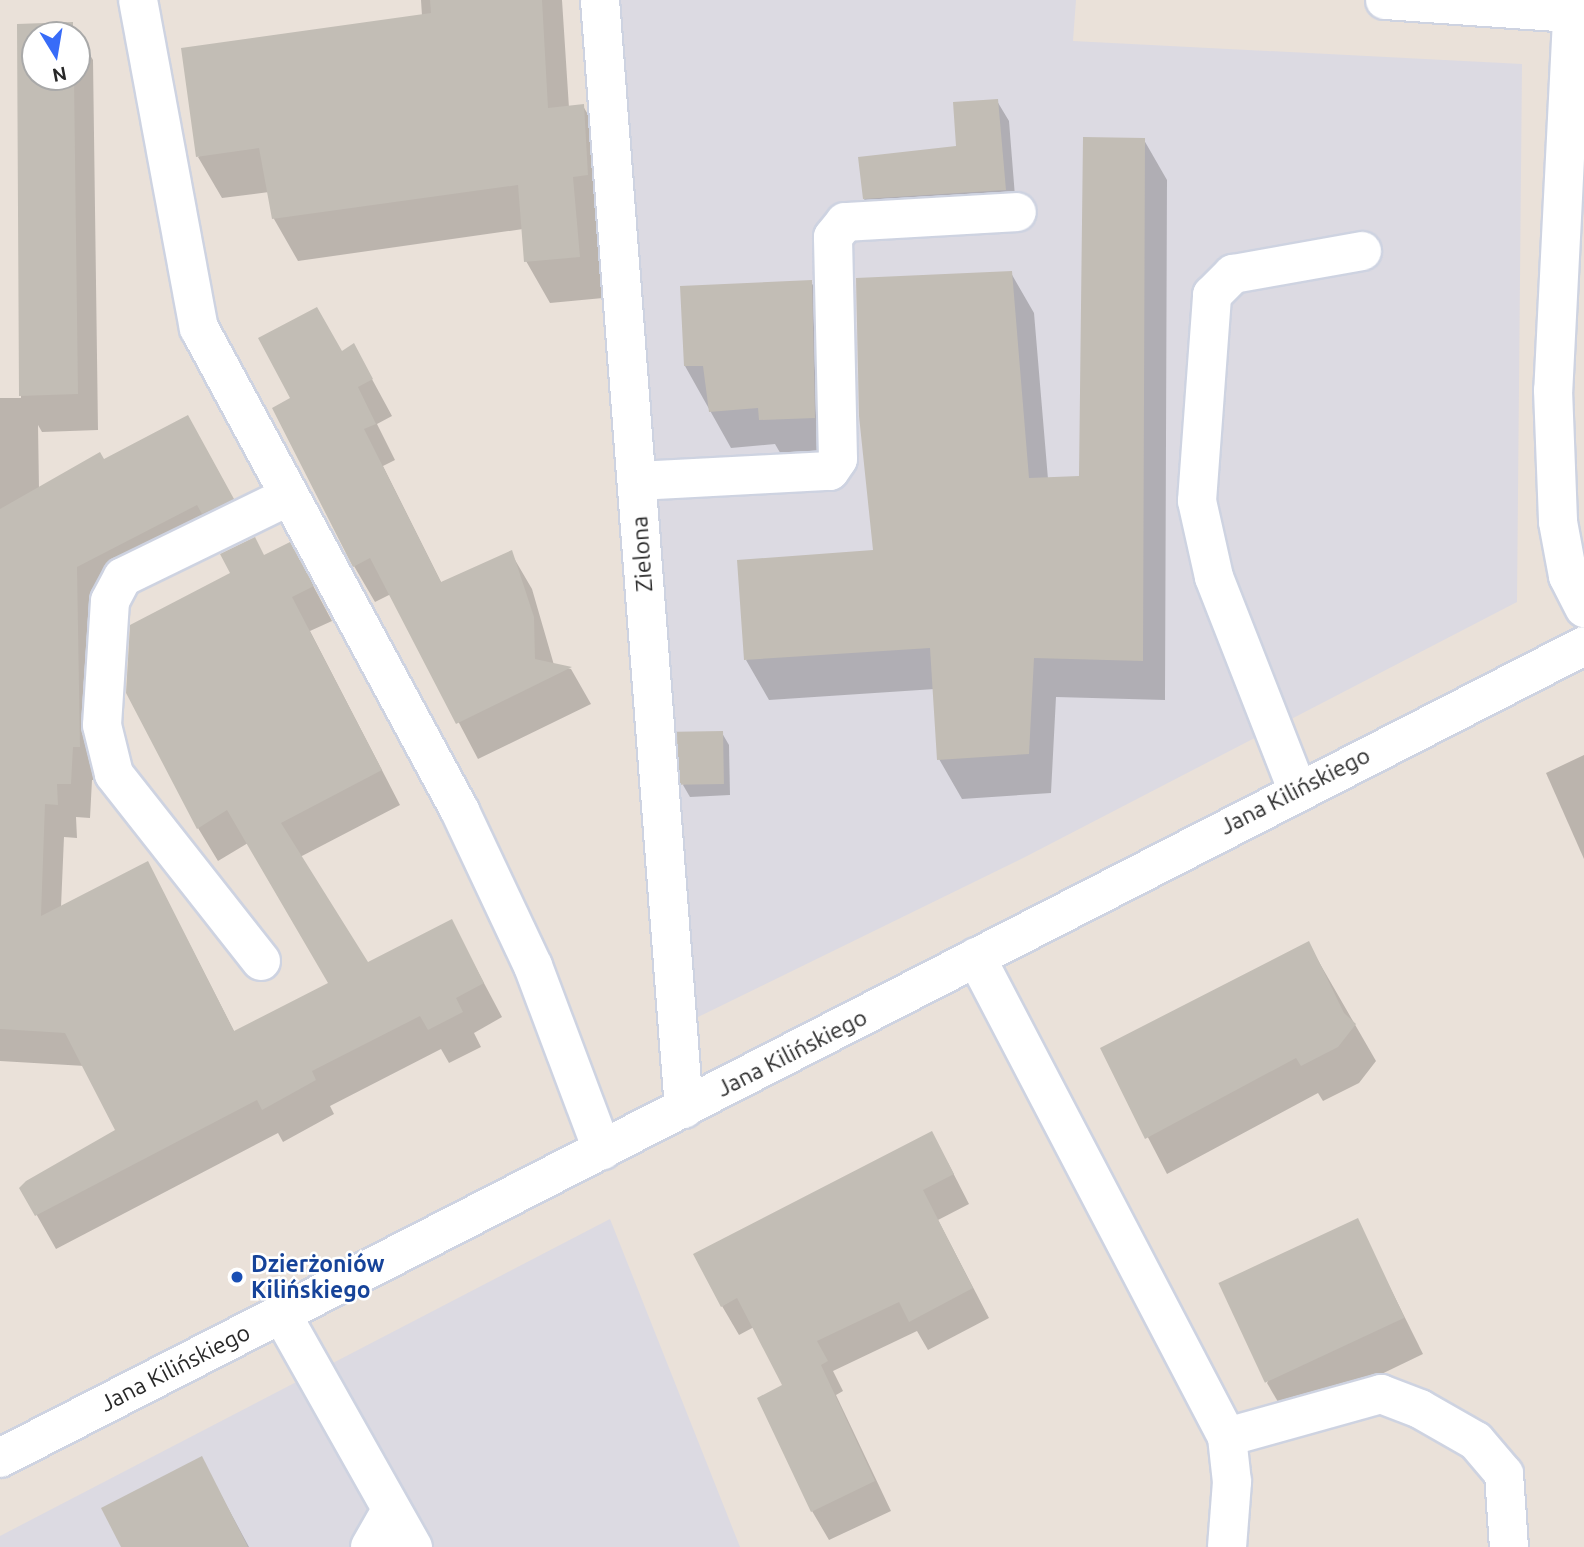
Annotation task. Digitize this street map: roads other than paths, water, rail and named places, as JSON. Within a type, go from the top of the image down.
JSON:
[{"type":"street","points":[[138,0],[199,328],[466,823],[533,965],[602,1150]]},
{"type":"street","name":"Zielona","points":[[600,0],[684,1109]]},
{"type":"street","points":[[1385,0],[1573,7],[1553,390],[1558,522],[1567,576],[1584,608]]},
{"type":"street","points":[[637,481],[830,471],[838,459],[833,237],[845,222],[1017,212]]},
{"type":"street","points":[[1297,789],[1214,577],[1197,501],[1212,295],[1233,274],[1362,251]]},
{"type":"street","points":[[261,961],[114,774],[103,725],[109,615],[123,577],[289,496]]},
{"type":"street","name":"Jana Kilińskiego","points":[[0,1458],[684,1109],[1297,789],[1584,646]]},
{"type":"street","points":[[976,957],[1227,1437],[1232,1482],[1227,1547]]},
{"type":"street","points":[[281,1313],[412,1547]]},
{"type":"street","points":[[1227,1437],[1381,1394],[1420,1409],[1476,1441],[1504,1474],[1509,1547]]},
{"type":"street","points":[[370,1547],[390,1511]]},
{"type":"place","name":"Dzierżoniów Kilińskiego","points":[[237,1277]]}]
